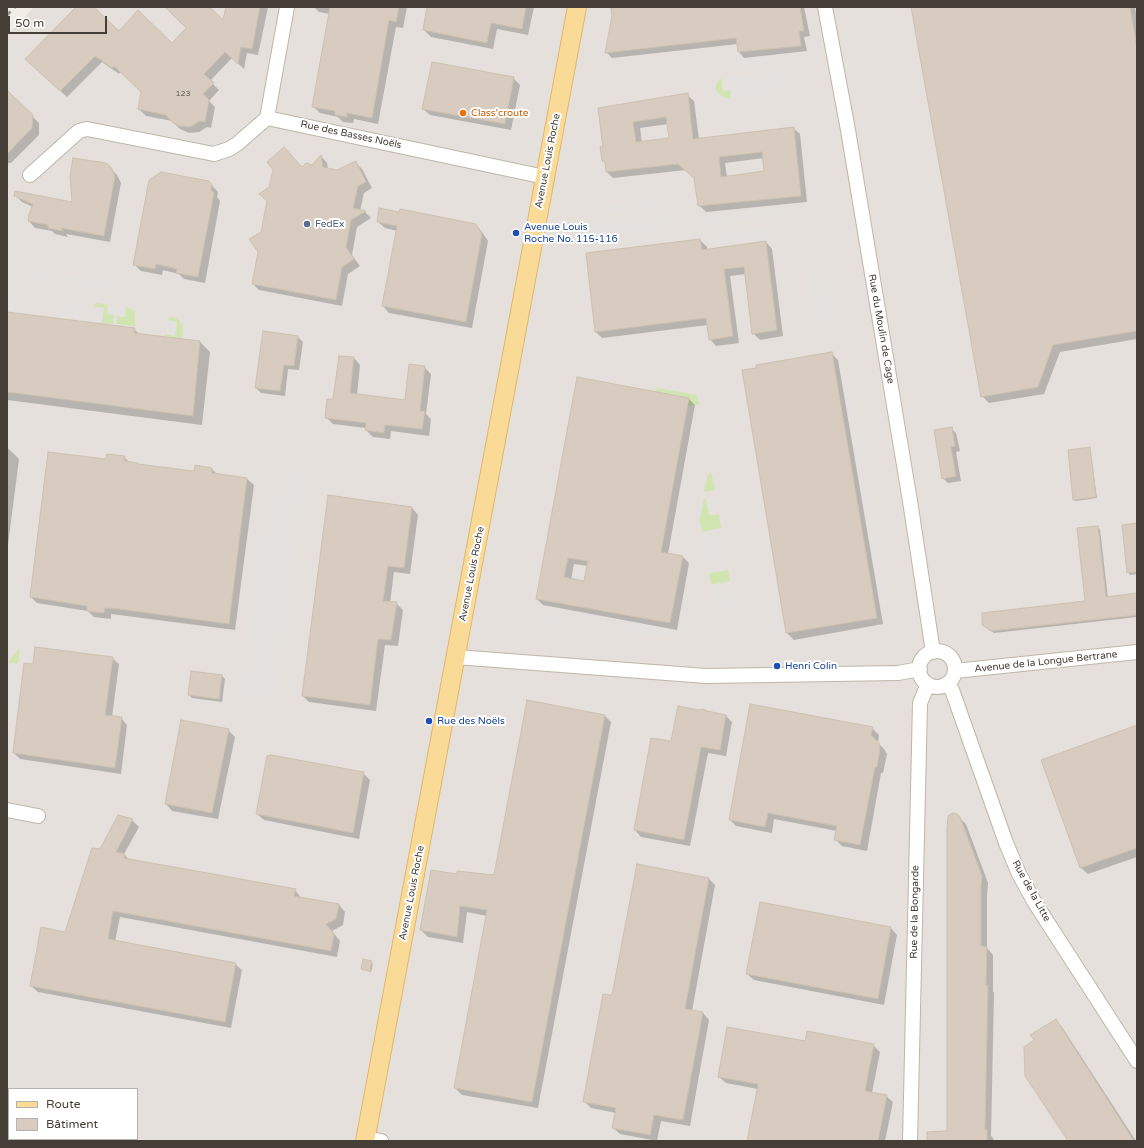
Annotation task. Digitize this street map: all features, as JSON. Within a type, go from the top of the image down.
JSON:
[{"type":"main road","name":"Avenue Louis Roche","points":[[371,1140],[456,657],[577,7]]},
{"type":"street","points":[[30,175],[80,131],[87,129],[214,154],[229,149],[237,144],[267,118],[287,7]]},
{"type":"street","name":"Rue du Moulin de Cage","points":[[825,7],[848,130],[908,485],[933,652]]},
{"type":"street","name":"Rue des Basses Noëls","points":[[267,118],[545,177]]},
{"type":"street","points":[[933,652],[944,652],[949,656],[955,665],[954,676],[946,684],[937,687],[928,684],[923,680],[920,669],[923,658],[933,652]]},
{"type":"street","name":"Avenue de la Longue Bertrane","points":[[955,671],[1137,652]]},
{"type":"street","points":[[456,657],[706,676],[898,673],[920,669]]},
{"type":"street","name":"Rue de la Bongarde","points":[[910,1141],[920,704],[928,684]]},
{"type":"street","name":"Rue de la Litte","points":[[946,684],[952,690],[1006,843],[1019,874],[1035,903],[1137,1061]]},
{"type":"street","points":[[7,810],[38,816]]},
{"type":"shaded area","points":[[34,7],[1137,7],[1137,1141],[7,1141],[7,35]]},
{"type":"shaded area","points":[[784,51],[786,60],[721,68],[721,59]]},
{"type":"shaded area","points":[[782,71],[786,93],[731,99],[730,90],[723,91],[722,79]]},
{"type":"shaded area","points":[[667,198],[668,206],[598,215],[597,207]]},
{"type":"shaded area","points":[[780,207],[782,216],[716,224],[705,223],[702,220],[708,213],[715,215]]},
{"type":"shaded area","points":[[675,216],[683,219],[697,230],[691,239],[679,229],[674,228],[586,239],[585,229],[587,227]]},
{"type":"shaded area","points":[[768,228],[770,238],[707,244],[710,234]]},
{"type":"shaded area","points":[[812,247],[817,275],[827,273],[833,322],[823,323],[822,317],[812,319],[804,248]]},
{"type":"shaded area","points":[[35,271],[61,274],[60,284],[33,281]]},
{"type":"shaded area","points":[[66,275],[115,282],[114,291],[64,284]]},
{"type":"shaded area","points":[[7,295],[15,296],[13,311],[7,310]]},
{"type":"shaded area","points":[[62,303],[82,305],[81,320],[61,317]]},
{"type":"shaded area","points":[[108,305],[126,307],[125,317],[107,314]]},
{"type":"shaded area","points":[[94,307],[104,308],[102,323],[92,321]]},
{"type":"shaded area","points":[[167,320],[177,322],[175,336],[165,334]]},
{"type":"shaded area","points":[[196,324],[206,326],[203,340],[193,338]]},
{"type":"shaded area","points":[[849,367],[891,605],[881,607],[840,369]]},
{"type":"shaded area","points":[[291,471],[306,473],[277,704],[240,696],[264,491],[267,489],[288,491]]},
{"type":"shaded area","points":[[716,498],[719,514],[709,515],[706,499]]},
{"type":"shaded area","points":[[721,528],[728,570],[709,573],[702,532]]},
{"type":"shaded area","points":[[730,581],[735,609],[725,611],[724,607],[715,608],[711,585]]},
{"type":"shaded area","points":[[528,600],[533,608],[540,612],[575,619],[580,617],[583,613],[591,617],[584,628],[577,629],[537,621],[532,619],[522,610],[519,604]]},
{"type":"shaded area","points":[[777,600],[783,633],[760,637],[754,605]]},
{"type":"shaded area","points":[[615,623],[673,627],[683,625],[688,633],[682,636],[673,637],[614,633]]},
{"type":"shaded area","points":[[9,663],[18,664],[13,705],[7,704],[7,679]]},
{"type":"shaded area","points":[[8,1131],[8,1140],[138,1139],[165,1141],[7,1141]]},
{"type":"green space","points":[[720,79],[722,79],[723,90],[730,90],[731,99],[722,96],[716,90],[716,85]]},
{"type":"green space","points":[[98,303],[108,305],[107,314],[114,315],[113,324],[102,323],[104,308],[94,307]]},
{"type":"green space","points":[[126,307],[130,308],[135,313],[135,326],[117,324],[118,316],[125,317]]},
{"type":"green space","points":[[171,317],[176,318],[182,324],[183,333],[181,338],[164,336],[165,334],[175,336],[177,322],[167,320]]},
{"type":"green space","points":[[658,388],[696,395],[700,404],[688,406],[689,398],[654,391]]},
{"type":"green space","points":[[711,472],[715,490],[704,492],[708,474]]},
{"type":"green space","points":[[704,499],[706,499],[709,515],[719,514],[721,528],[702,532],[700,520]]},
{"type":"green space","points":[[728,570],[730,581],[711,585],[709,573]]},
{"type":"green space","points":[[20,647],[18,664],[9,663],[11,658]]},
{"type":"building","points":[[76,7],[94,7],[119,31],[138,10],[172,43],[186,28],[165,7],[210,7],[223,20],[226,7],[260,7],[252,49],[241,47],[238,64],[225,52],[204,74],[214,83],[203,94],[209,100],[205,122],[200,121],[187,127],[173,123],[166,115],[138,109],[141,92],[114,66],[112,68],[95,56],[60,91],[25,59]]},
{"type":"building","points":[[330,7],[399,7],[396,22],[389,20],[372,118],[347,113],[347,117],[335,115],[335,111],[312,107]]},
{"type":"building","points":[[427,7],[526,7],[522,29],[491,23],[487,43],[423,30]]},
{"type":"building","points":[[800,7],[804,31],[799,31],[801,46],[738,52],[736,38],[605,53],[612,16],[611,8]]},
{"type":"building","points":[[911,7],[1130,7],[1137,48],[1137,331],[1053,345],[1038,387],[981,397]]},
{"type":"building","points":[[432,62],[514,77],[505,124],[422,109]]},
{"type":"building","points":[[7,90],[33,115],[32,128],[7,154]]},
{"type":"building","points":[[688,93],[693,139],[794,127],[801,196],[698,206],[694,178],[678,164],[606,172],[605,162],[602,161],[600,146],[603,148],[598,108]],"holes":[[[666,117],[669,138],[636,142],[633,122]],[[762,152],[764,171],[721,177],[719,157]]]},
{"type":"building","name":"FedEx","points":[[284,147],[302,167],[306,163],[312,165],[321,155],[323,167],[337,170],[356,161],[366,182],[358,186],[353,208],[366,211],[351,220],[346,247],[354,259],[342,267],[336,300],[252,284],[258,252],[249,239],[261,232],[267,201],[259,194],[269,187],[273,170],[267,162]]},
{"type":"building","points":[[73,158],[106,163],[111,167],[115,176],[104,236],[61,228],[63,231],[48,228],[48,225],[28,221],[33,204],[14,196],[15,191],[72,202],[70,176]]},
{"type":"building","points":[[161,172],[209,181],[212,185],[211,190],[214,193],[198,277],[176,273],[177,269],[156,264],[155,269],[133,265],[149,180]]},
{"type":"building","points":[[379,208],[399,212],[400,209],[476,224],[482,234],[466,322],[382,306],[397,226],[377,222]]},
{"type":"building","points":[[700,239],[702,250],[766,241],[777,330],[752,334],[744,267],[724,269],[733,336],[709,340],[706,318],[595,332],[586,253]]},
{"type":"building","points":[[7,312],[135,328],[134,333],[200,341],[193,416],[7,392]]},
{"type":"building","points":[[263,331],[298,336],[294,366],[284,365],[280,391],[255,388]]},
{"type":"building","points":[[832,352],[877,618],[786,633],[742,370],[756,368],[756,365]]},
{"type":"building","points":[[339,356],[354,357],[350,393],[405,400],[409,364],[425,366],[420,411],[425,411],[422,429],[385,425],[384,433],[365,430],[366,423],[325,418],[327,399],[333,399]]},
{"type":"building","points":[[577,377],[689,398],[661,552],[683,556],[670,623],[536,599]],"holes":[[[568,558],[588,561],[584,581],[564,577]]]},
{"type":"building","points":[[952,427],[955,446],[951,447],[956,476],[942,479],[934,430]]},
{"type":"building","points":[[1090,447],[1096,497],[1073,500],[1068,450]]},
{"type":"building","points":[[48,452],[106,459],[107,454],[125,456],[124,461],[194,471],[195,465],[212,468],[212,473],[247,478],[229,624],[119,609],[105,608],[104,613],[87,611],[87,606],[30,597]]},
{"type":"building","points":[[328,495],[412,507],[404,568],[388,566],[383,601],[397,602],[391,640],[378,639],[370,705],[302,696]]},
{"type":"building","points":[[1137,523],[1137,572],[1127,573],[1122,525]]},
{"type":"building","points":[[1098,526],[1106,597],[1137,593],[1137,615],[991,631],[982,625],[982,613],[1085,601],[1077,528]]},
{"type":"building","points":[[35,647],[113,657],[105,715],[122,717],[115,768],[13,753],[24,663],[33,664]]},
{"type":"building","points":[[191,671],[222,675],[219,699],[188,695]]},
{"type":"building","points":[[527,700],[605,715],[532,1102],[454,1088],[487,910],[460,906],[457,937],[420,930],[431,870],[457,874],[457,871],[494,875]]},
{"type":"building","points":[[750,704],[873,727],[871,735],[879,743],[880,749],[877,767],[875,767],[860,845],[834,840],[837,826],[768,813],[765,827],[729,820]]},
{"type":"building","points":[[678,706],[699,710],[703,709],[726,715],[720,750],[701,747],[684,840],[634,830],[651,738],[671,741]]},
{"type":"building","points":[[181,720],[229,729],[212,813],[165,804]]},
{"type":"building","points":[[1137,725],[1137,848],[1080,868],[1041,760]]},
{"type":"building","points":[[271,755],[364,772],[353,833],[256,814],[267,756]]},
{"type":"building","points":[[953,813],[960,817],[982,876],[981,946],[987,947],[986,985],[988,985],[985,1130],[987,1130],[987,1141],[927,1141],[927,1132],[947,1131],[947,829],[948,817]]},
{"type":"building","points":[[118,815],[133,819],[116,852],[125,854],[124,858],[296,889],[294,896],[339,904],[336,919],[326,924],[334,934],[331,951],[113,911],[108,939],[236,963],[225,1022],[30,986],[41,927],[65,932],[92,848],[100,849]]},
{"type":"building","points":[[637,864],[709,878],[685,1009],[703,1012],[683,1120],[654,1115],[650,1135],[612,1128],[616,1108],[583,1102],[603,994],[612,995]]},
{"type":"building","points":[[760,902],[891,927],[878,999],[746,974]]},
{"type":"building","points":[[363,959],[372,961],[370,971],[361,969]]},
{"type":"building","points":[[1056,1019],[1134,1141],[1068,1141],[1025,1076],[1024,1047],[1034,1040],[1030,1035]]},
{"type":"building","points":[[727,1027],[805,1041],[807,1031],[874,1044],[865,1091],[887,1095],[878,1141],[747,1141],[758,1084],[718,1077]]},
{"type":"railway","points":[[7,15],[15,7]]},
{"type":"place","name":"Class'croute","points":[[463,113]]},
{"type":"place","name":"FedEx","points":[[307,224]]},
{"type":"place","name":"Avenue Louis Roche No. 115-116","points":[[516,233]]},
{"type":"place","name":"Henri Colin","points":[[777,666]]},
{"type":"place","name":"Rue des Noëls","points":[[429,721]]}]
